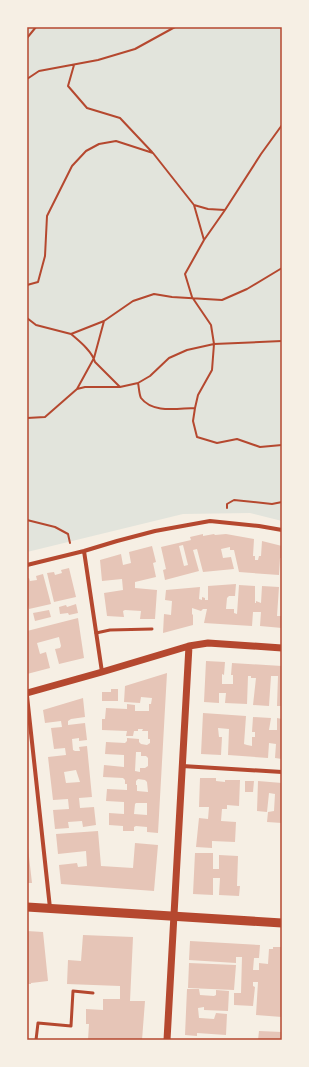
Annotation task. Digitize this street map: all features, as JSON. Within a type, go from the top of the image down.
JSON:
[{"type":"main road","points":[[27,907],[282,923]]},
{"type":"street","points":[[27,565],[156,531],[210,521],[282,530]]},
{"type":"street","points":[[84,551],[102,672]]},
{"type":"street","points":[[50,908],[27,694],[189,646],[208,643],[282,648]]},
{"type":"street","points":[[167,1040],[189,646]]},
{"type":"street","points":[[182,766],[282,772]]},
{"type":"lane","points":[[96,633],[110,630],[152,629]]},
{"type":"lane","points":[[36,1040],[38,1023],[71,1026],[74,992],[93,993]]},
{"type":"path","points":[[27,38],[36,27]]},
{"type":"path","points":[[27,79],[39,71],[98,60],[135,49],[175,27]]},
{"type":"path","points":[[74,65],[68,86],[87,108],[120,118],[152,153],[194,206],[204,240]]},
{"type":"path","points":[[282,125],[204,240],[185,274],[192,297],[211,325],[214,344],[212,370],[198,395],[195,408],[193,421],[197,437],[217,442],[237,439],[260,447],[282,445]]},
{"type":"path","points":[[27,285],[38,282],[45,256],[47,216],[72,166],[86,151],[99,144],[116,141],[152,153]]},
{"type":"path","points":[[194,206],[225,210]]},
{"type":"path","points":[[71,334],[104,321],[133,301],[154,294],[172,297],[222,300],[247,289],[282,268]]},
{"type":"path","points":[[27,318],[36,325],[71,334],[94,358],[94,362],[120,386]]},
{"type":"path","points":[[27,418],[45,417],[77,389],[94,358],[104,321]]},
{"type":"path","points":[[77,389],[85,387],[120,386],[138,382],[150,376],[169,358],[187,350],[214,344],[282,341]]},
{"type":"path","points":[[138,382],[140,397],[148,404],[163,409],[176,410],[181,408],[195,408]]},
{"type":"path","points":[[227,508],[228,504],[234,500],[272,504],[282,502]]},
{"type":"path","points":[[27,520],[55,527],[68,534],[70,543]]},
{"type":"shaded area","points":[[27,27],[282,27],[282,521],[250,513],[183,514],[27,552]]},
{"type":"building","points":[[203,534],[203,536],[226,534],[254,539],[253,556],[255,556],[255,560],[258,560],[259,556],[261,556],[262,541],[282,546],[282,558],[280,558],[279,575],[239,572],[234,550],[230,550],[230,547],[221,549],[223,558],[231,557],[234,569],[203,572],[197,549],[193,550],[199,571],[165,580],[163,570],[166,569],[161,547],[191,540],[190,537]],"holes":[[[183,545],[188,565],[184,566],[179,546]]]},
{"type":"building","points":[[152,546],[156,562],[153,563],[156,577],[135,582],[135,588],[157,590],[155,619],[140,619],[141,611],[125,610],[123,611],[124,617],[107,616],[104,593],[123,590],[122,579],[102,581],[100,560],[121,554],[123,565],[131,563],[129,552]]},
{"type":"building","points":[[69,568],[76,597],[54,602],[47,573],[54,572],[55,575],[62,573],[61,570]]},
{"type":"building","points":[[43,574],[51,604],[29,609],[27,601],[27,578],[29,578],[30,581],[37,580],[36,576]]},
{"type":"building","points":[[236,584],[235,596],[229,596],[227,598],[226,609],[234,609],[234,613],[237,614],[239,585],[255,586],[255,603],[256,601],[261,603],[262,586],[279,587],[277,616],[282,616],[282,628],[260,626],[261,612],[253,612],[252,626],[204,623],[207,609],[203,609],[201,611],[192,608],[193,625],[163,633],[164,614],[171,615],[172,601],[165,600],[166,590],[200,587],[199,599],[202,600],[202,597],[205,598],[205,600],[208,600],[208,586]]},
{"type":"building","points":[[76,604],[78,613],[69,615],[68,613],[60,614],[59,607],[66,605],[67,607]]},
{"type":"building","points":[[49,610],[51,617],[35,621],[33,613]]},
{"type":"building","points":[[78,618],[84,658],[59,664],[55,649],[60,648],[61,646],[59,637],[37,643],[40,654],[46,652],[50,668],[27,674],[27,631]]},
{"type":"building","points":[[206,661],[225,662],[224,675],[222,674],[222,684],[233,684],[233,675],[231,675],[232,663],[282,666],[282,706],[277,706],[278,676],[271,676],[269,706],[253,705],[256,678],[251,678],[251,676],[248,676],[247,704],[225,703],[226,693],[219,693],[219,703],[204,702]]},
{"type":"building","points":[[167,673],[158,833],[147,832],[147,827],[136,826],[134,827],[134,831],[123,831],[123,826],[109,825],[109,813],[124,814],[124,802],[106,801],[107,789],[127,790],[127,784],[125,784],[125,780],[123,778],[103,777],[104,765],[124,767],[124,755],[105,754],[106,742],[125,743],[127,738],[139,739],[141,744],[147,745],[150,743],[150,739],[148,739],[148,731],[142,731],[143,729],[134,731],[133,736],[126,736],[127,731],[102,730],[102,719],[105,719],[106,708],[127,709],[127,704],[135,705],[135,711],[149,711],[149,704],[151,704],[152,698],[141,697],[140,703],[124,702],[125,686]],"holes":[[[136,752],[141,752],[141,756],[146,756],[148,758],[148,766],[145,768],[140,768],[140,772],[135,771]],[[138,779],[145,780],[147,782],[148,792],[137,791],[136,781]],[[147,803],[147,815],[134,814],[135,804]]]},
{"type":"building","points":[[111,689],[118,689],[118,701],[102,701],[102,692],[111,692]]},
{"type":"building","points":[[83,698],[85,717],[71,719],[68,721],[68,725],[85,723],[87,740],[79,741],[79,738],[72,739],[73,750],[80,751],[79,747],[87,746],[92,797],[79,798],[80,808],[94,807],[96,825],[83,827],[82,821],[68,822],[69,828],[55,829],[53,810],[69,809],[68,799],[53,800],[48,757],[66,755],[65,748],[54,749],[51,728],[62,727],[61,721],[45,723],[43,710]],"holes":[[[76,770],[80,782],[66,783],[64,772]]]},
{"type":"building","points":[[203,713],[246,716],[244,744],[252,746],[252,737],[255,737],[255,732],[252,732],[253,717],[271,718],[269,730],[277,730],[277,718],[282,719],[282,759],[275,758],[276,744],[269,743],[268,758],[228,755],[229,729],[218,728],[219,737],[222,737],[221,755],[201,754]]},
{"type":"building","points":[[200,778],[216,778],[216,781],[225,782],[225,780],[240,780],[239,806],[227,805],[227,809],[222,809],[221,821],[236,822],[235,842],[212,841],[212,848],[196,847],[199,818],[208,819],[209,807],[199,807]]},
{"type":"building","points":[[245,781],[254,781],[253,792],[245,792]]},
{"type":"building","points":[[258,781],[282,783],[282,823],[267,822],[268,812],[274,811],[275,794],[269,793],[267,812],[257,811]]},
{"type":"building","points":[[98,831],[101,866],[133,868],[135,843],[158,845],[154,891],[61,884],[59,865],[77,863],[78,867],[87,866],[86,851],[58,854],[56,834]]},
{"type":"building","points":[[28,848],[32,883],[27,883]]},
{"type":"building","points":[[195,853],[213,853],[213,869],[219,869],[219,855],[238,856],[237,886],[240,886],[239,896],[219,895],[220,878],[213,878],[213,895],[193,894]]},
{"type":"building","points":[[27,931],[43,932],[48,981],[27,984]]},
{"type":"building","points":[[83,935],[133,937],[130,1001],[145,1001],[142,1040],[88,1040],[89,1024],[86,1024],[86,1009],[103,1010],[103,999],[120,999],[120,986],[67,984],[68,960],[81,961]]},
{"type":"building","points":[[190,941],[260,945],[259,958],[254,958],[253,970],[259,970],[259,963],[268,964],[269,949],[273,949],[273,947],[282,947],[282,1017],[256,1015],[258,982],[253,982],[253,986],[255,987],[253,1006],[234,1005],[234,993],[241,993],[242,957],[236,957],[236,963],[189,960]]},
{"type":"building","points":[[189,963],[236,965],[234,990],[188,988]]},
{"type":"building","points":[[187,989],[199,989],[200,995],[214,996],[216,995],[216,990],[229,991],[228,1011],[204,1010],[204,1007],[198,1008],[199,1018],[214,1019],[216,1013],[227,1014],[226,1035],[197,1033],[197,1036],[185,1035]]},
{"type":"building","points":[[259,1031],[282,1032],[282,1040],[258,1040]]}]
